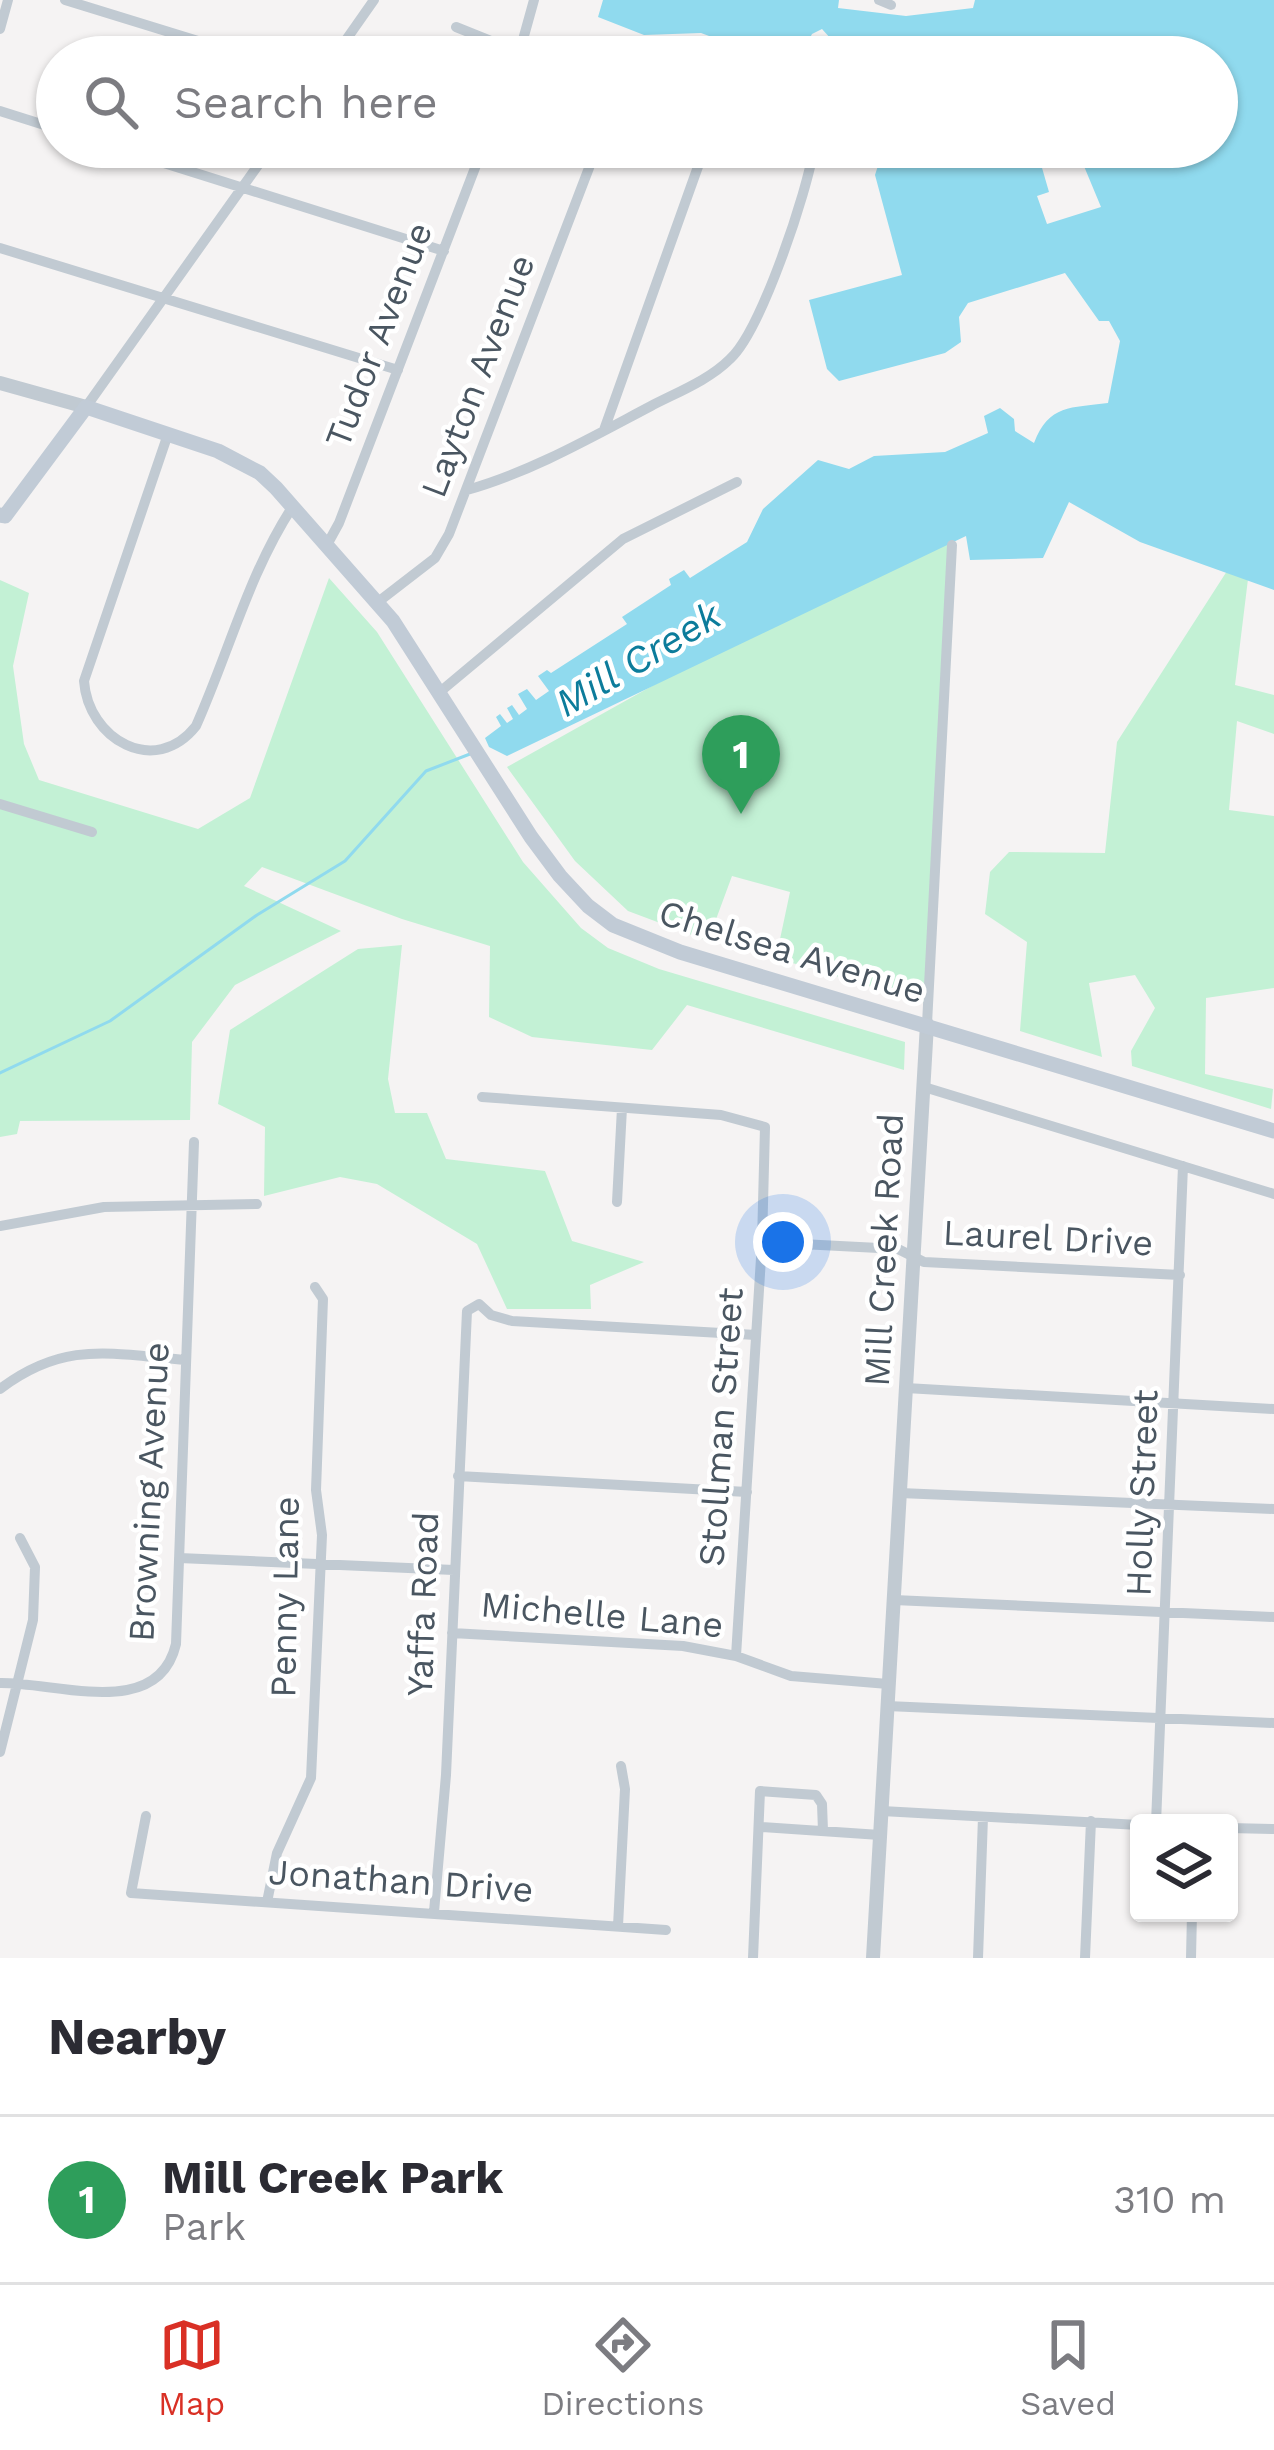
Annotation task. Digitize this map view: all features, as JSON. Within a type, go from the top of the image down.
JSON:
[{"type":"main road","name":"Chelsea Avenue","points":[[86,407],[246,464],[293,506],[378,602],[441,691],[544,856],[577,896],[613,925],[680,952],[1274,1131]]},
{"type":"main road","points":[[2,518],[86,407]]},
{"type":"street","points":[[0,29],[8,0]]},
{"type":"street","points":[[65,0],[182,36]]},
{"type":"street","points":[[349,36],[374,0]]},
{"type":"street","points":[[527,36],[534,0]]},
{"type":"street","points":[[879,0],[892,5]]},
{"type":"street","points":[[456,27],[477,36]]},
{"type":"street","points":[[0,111],[36,122]]},
{"type":"street","points":[[179,168],[444,251]]},
{"type":"street","points":[[0,383],[86,407],[256,168]]},
{"type":"street","name":"Tudor Avenue","points":[[328,544],[475,168]]},
{"type":"street","name":"Layton Avenue","points":[[378,602],[435,557],[449,535],[589,168]]},
{"type":"street","points":[[604,430],[698,168]]},
{"type":"street","points":[[467,490],[514,474],[604,430],[730,361],[764,308],[807,168]]},
{"type":"street","points":[[0,248],[398,370]]},
{"type":"street","points":[[168,434],[84,681],[91,712],[112,739],[137,748],[160,748],[189,735],[214,685],[260,565],[293,506]]},
{"type":"street","points":[[441,691],[622,539],[737,482]]},
{"type":"street","name":"Mill Creek Road","points":[[873,1958],[952,544]]},
{"type":"street","points":[[0,804],[92,832]]},
{"type":"street","points":[[924,1087],[1274,1194]]},
{"type":"street","name":"Stollman Street","points":[[482,1096],[721,1115],[766,1127],[736,1657]]},
{"type":"street","points":[[616,1202],[622,1108]]},
{"type":"street","name":"Browning Avenue","points":[[0,1683],[118,1692],[147,1687],[172,1660],[194,1142]]},
{"type":"street","name":"Holly Street","points":[[1156,1814],[1183,1166]]},
{"type":"street","points":[[0,1226],[78,1210],[257,1204]]},
{"type":"street","name":"Laurel Drive","points":[[762,1242],[898,1249],[924,1262],[1180,1275]]},
{"type":"street","name":"Penny Lane","points":[[267,1902],[278,1853],[311,1778],[321,1563],[316,1490],[323,1299],[315,1287]]},
{"type":"street","name":"Yaffa Road","points":[[434,1912],[446,1775],[467,1311],[479,1304],[491,1315],[512,1321],[756,1335]]},
{"type":"street","points":[[0,1389],[51,1358],[106,1354],[186,1360]]},
{"type":"street","points":[[906,1388],[1274,1409]]},
{"type":"street","points":[[458,1476],[747,1492]]},
{"type":"street","points":[[900,1493],[1274,1509]]},
{"type":"street","points":[[0,1752],[33,1620],[35,1568],[20,1538]]},
{"type":"street","points":[[179,1558],[454,1570]]},
{"type":"street","points":[[894,1600],[1274,1616]]},
{"type":"street","name":"Michelle Lane","points":[[452,1633],[683,1646],[791,1676],[888,1684]]},
{"type":"street","points":[[887,1706],[1274,1723]]},
{"type":"street","points":[[618,1926],[626,1789],[621,1766]]},
{"type":"street","points":[[753,1958],[760,1791],[816,1795],[822,1804],[823,1831]]},
{"type":"street","points":[[882,1811],[1130,1824]]},
{"type":"street","name":"Jonathan Drive","points":[[146,1816],[131,1893],[666,1930]]},
{"type":"street","points":[[978,1958],[983,1816]]},
{"type":"street","points":[[1085,1958],[1091,1821]]},
{"type":"street","points":[[761,1827],[880,1834]]},
{"type":"street","points":[[1238,1828],[1274,1829]]},
{"type":"street","points":[[1191,1958],[1192,1922]]},
{"type":"green space","points":[[955,536],[932,1005],[776,958],[790,892],[732,876],[708,941],[628,911],[575,861],[507,767],[847,577]]},
{"type":"green space","points":[[1227,571],[1248,579],[1235,685],[1274,695],[1274,734],[1237,721],[1229,810],[1274,816],[1274,988],[1206,998],[1205,1074],[1273,1089],[1271,1109],[1132,1066],[1131,1051],[1155,1008],[1135,975],[1089,983],[1102,1057],[1020,1031],[1027,942],[985,914],[990,872],[1009,852],[1105,853],[1117,742]]},
{"type":"green space","points":[[329,578],[377,632],[523,862],[581,928],[608,948],[659,969],[905,1042],[904,1070],[687,1005],[652,1050],[532,1037],[489,1017],[490,946],[262,867],[244,886],[341,931],[235,985],[192,1042],[190,1120],[20,1121],[17,1134],[0,1137],[0,580],[29,593],[13,666],[24,744],[39,780],[198,829],[250,798]]},
{"type":"green space","points":[[402,945],[388,1079],[395,1113],[427,1113],[446,1159],[545,1171],[572,1241],[644,1262],[590,1285],[591,1309],[507,1309],[477,1244],[377,1184],[340,1177],[264,1196],[265,1127],[218,1104],[230,1030],[358,949]]},
{"type":"water","points":[[603,0],[839,0],[838,8],[906,16],[973,8],[975,0],[1274,0],[1274,590],[1140,542],[1069,502],[1043,558],[970,560],[966,536],[507,756],[489,747],[485,738],[501,726],[496,717],[500,714],[507,723],[513,719],[507,708],[512,705],[519,715],[527,709],[518,694],[527,689],[536,700],[549,691],[538,676],[547,670],[551,673],[627,624],[622,617],[671,585],[669,579],[684,570],[690,578],[747,542],[763,509],[818,460],[849,469],[874,456],[945,452],[988,433],[984,416],[1000,408],[1014,419],[1015,431],[1034,443],[1047,421],[1063,410],[1108,403],[1120,341],[1109,321],[1099,321],[1065,273],[968,303],[959,317],[961,342],[945,353],[839,381],[827,369],[809,300],[902,275],[875,175],[877,168],[1042,168],[1049,192],[1037,196],[1047,224],[1101,207],[1085,168],[1238,168],[1238,36],[828,36],[822,29],[811,36],[644,35],[598,17]]},
{"type":"waterway","name":"Mill Creek","points":[[0,1073],[110,1021],[257,915],[345,861],[426,771],[470,754]]},
{"type":"place","name":"Mill Creek Park","points":[[741,814]]}]
